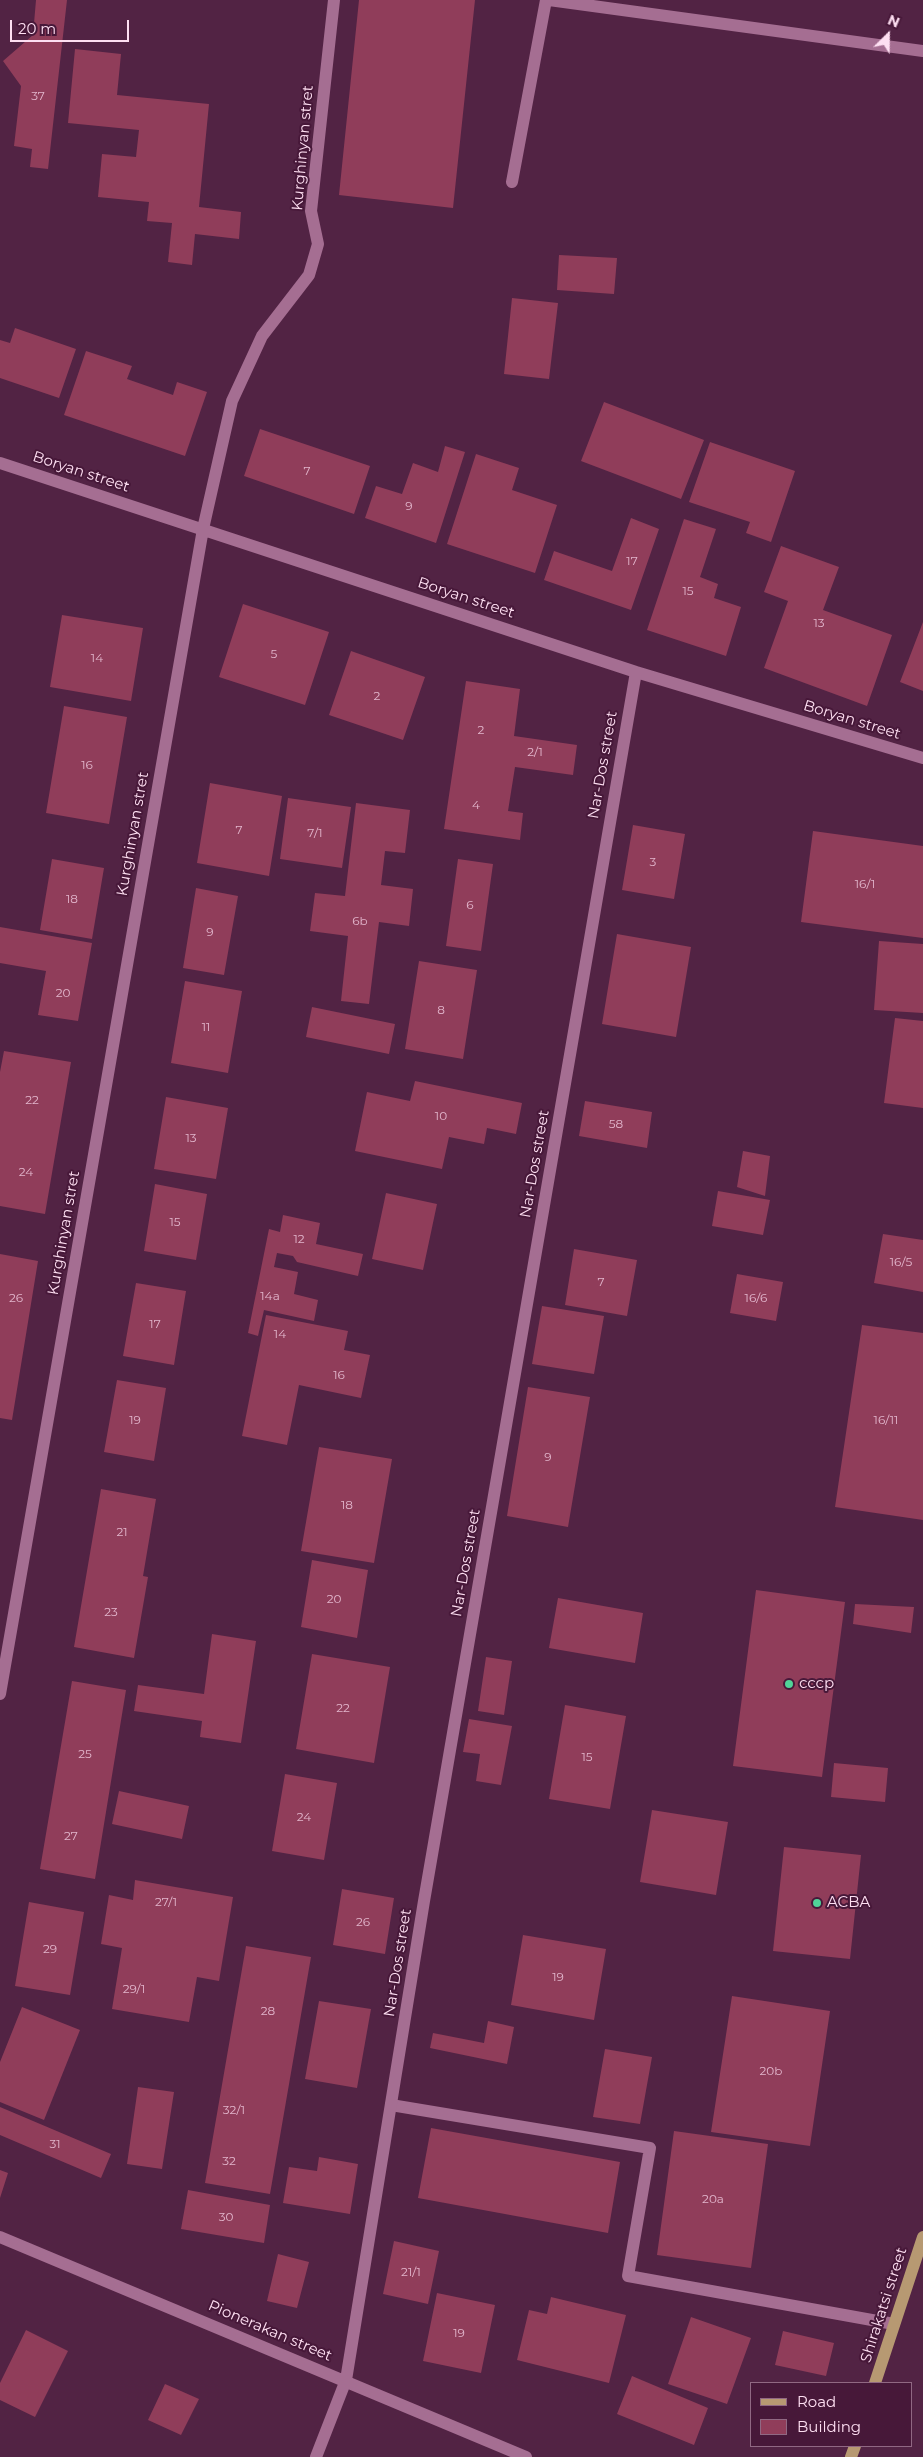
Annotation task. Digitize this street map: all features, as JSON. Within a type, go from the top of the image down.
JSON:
[{"type":"main road","name":"Shirakatsi street","points":[[875,2382],[923,2237]]},
{"type":"street","name":"Kurghinyan stret","points":[[0,1694],[203,529],[232,401],[262,336],[309,275],[318,244],[311,211],[334,0]]},
{"type":"street","points":[[512,182],[548,0],[923,51]]},
{"type":"street","name":"Boryan street","points":[[0,463],[636,672],[923,758]]},
{"type":"street","name":"Nar-Dos street","points":[[316,2457],[346,2380],[391,2105],[636,672]]},
{"type":"street","points":[[391,2105],[650,2148],[628,2276],[894,2324]]},
{"type":"street","name":"Pionerakan street","points":[[0,2237],[346,2380],[526,2457]]},
{"type":"building","points":[[36,0],[67,0],[48,169],[30,167],[32,149],[14,146],[21,86],[3,61],[33,35]]},
{"type":"building","points":[[359,0],[475,0],[453,208],[339,195]]},
{"type":"building","points":[[75,49],[121,54],[117,95],[209,104],[199,207],[241,212],[239,239],[195,234],[192,265],[168,262],[172,223],[147,221],[149,202],[98,197],[102,154],[136,157],[139,130],[68,123]]},
{"type":"building","points":[[559,255],[617,258],[614,294],[557,290]]},
{"type":"building","points":[[512,298],[558,303],[549,379],[504,374]]},
{"type":"building","points":[[15,328],[76,349],[59,398],[0,378],[0,340],[10,343]]},
{"type":"building","points":[[86,351],[132,366],[127,379],[173,395],[177,382],[207,392],[185,456],[64,415]]},
{"type":"building","points":[[604,402],[704,440],[681,499],[581,461]]},
{"type":"building","points":[[260,429],[370,466],[354,514],[244,476]]},
{"type":"building","points":[[710,442],[795,471],[771,542],[746,533],[750,522],[689,502]]},
{"type":"building","points":[[445,446],[465,452],[436,543],[365,518],[376,486],[402,494],[413,463],[438,472]]},
{"type":"building","points":[[476,454],[519,468],[512,490],[557,505],[535,573],[447,544]]},
{"type":"building","points":[[631,518],[659,529],[631,610],[544,580],[554,551],[612,571]]},
{"type":"building","points":[[684,519],[716,529],[700,577],[718,584],[714,598],[741,607],[726,656],[647,630]]},
{"type":"building","points":[[781,546],[839,567],[823,610],[892,635],[867,706],[764,668],[788,601],[764,592]]},
{"type":"building","points":[[243,604],[329,632],[305,705],[219,677]]},
{"type":"building","points":[[62,615],[143,628],[131,701],[50,687]]},
{"type":"building","points":[[923,622],[923,691],[900,682]]},
{"type":"building","points":[[351,651],[425,677],[403,740],[329,715]]},
{"type":"building","points":[[466,681],[520,689],[514,736],[577,745],[573,775],[515,767],[508,811],[523,813],[520,840],[444,829]]},
{"type":"building","points":[[64,706],[127,717],[109,824],[46,813]]},
{"type":"building","points":[[210,783],[282,796],[269,876],[197,863]]},
{"type":"building","points":[[288,798],[351,807],[342,868],[280,859]]},
{"type":"building","points":[[356,803],[410,810],[405,853],[385,851],[381,885],[413,889],[409,926],[379,922],[369,1004],[341,1001],[348,936],[310,931],[315,893],[345,896]]},
{"type":"building","points":[[633,825],[685,834],[674,899],[622,890]]},
{"type":"building","points":[[813,831],[923,846],[923,938],[801,922]]},
{"type":"building","points":[[52,859],[104,868],[92,939],[40,930]]},
{"type":"building","points":[[458,859],[493,864],[481,951],[446,946]]},
{"type":"building","points":[[196,888],[238,896],[224,975],[183,968]]},
{"type":"building","points":[[0,927],[92,943],[78,1021],[38,1015],[46,971],[0,963]]},
{"type":"building","points":[[617,934],[691,947],[676,1037],[602,1024]]},
{"type":"building","points":[[879,941],[923,944],[923,1013],[874,1010]]},
{"type":"building","points":[[419,961],[477,970],[463,1059],[405,1049]]},
{"type":"building","points":[[185,981],[242,991],[228,1073],[171,1063]]},
{"type":"building","points":[[312,1007],[395,1024],[389,1054],[306,1037]]},
{"type":"building","points":[[895,1018],[923,1021],[923,1108],[884,1103]]},
{"type":"building","points":[[4,1051],[71,1062],[45,1214],[0,1206],[0,1072]]},
{"type":"building","points":[[415,1081],[522,1103],[516,1134],[487,1128],[484,1144],[449,1137],[442,1169],[355,1151],[367,1092],[410,1101]]},
{"type":"building","points":[[166,1097],[228,1108],[216,1179],[154,1169]]},
{"type":"building","points":[[585,1101],[652,1112],[647,1148],[579,1136]]},
{"type":"building","points":[[743,1151],[770,1156],[765,1196],[737,1187]]},
{"type":"building","points":[[155,1184],[207,1194],[196,1260],[144,1251]]},
{"type":"building","points":[[718,1191],[770,1200],[763,1235],[712,1226]]},
{"type":"building","points":[[386,1193],[437,1204],[423,1270],[372,1259]]},
{"type":"building","points":[[283,1215],[320,1223],[316,1244],[363,1254],[358,1276],[297,1262],[293,1256],[277,1253],[274,1267],[298,1272],[294,1294],[318,1300],[314,1321],[264,1310],[258,1336],[248,1333],[269,1229],[280,1232]]},
{"type":"building","points":[[883,1234],[923,1240],[923,1292],[874,1283]]},
{"type":"building","points":[[574,1249],[637,1260],[627,1316],[565,1305]]},
{"type":"building","points":[[0,1254],[38,1261],[12,1420],[0,1418]]},
{"type":"building","points":[[737,1274],[783,1282],[776,1321],[730,1313]]},
{"type":"building","points":[[136,1283],[186,1291],[174,1365],[123,1356]]},
{"type":"building","points":[[542,1306],[604,1316],[594,1374],[532,1364]]},
{"type":"building","points":[[266,1315],[348,1331],[344,1350],[370,1355],[361,1398],[299,1385],[287,1445],[242,1436]]},
{"type":"building","points":[[862,1325],[923,1333],[923,1520],[835,1507]]},
{"type":"building","points":[[117,1380],[166,1388],[154,1461],[104,1452]]},
{"type":"building","points":[[528,1387],[590,1397],[568,1527],[507,1516]]},
{"type":"building","points":[[319,1447],[392,1459],[374,1563],[301,1551]]},
{"type":"building","points":[[101,1489],[156,1499],[143,1576],[148,1577],[134,1658],[74,1647]]},
{"type":"building","points":[[312,1560],[368,1570],[357,1638],[301,1627]]},
{"type":"building","name":"ссср","points":[[756,1590],[845,1602],[822,1777],[733,1766]]},
{"type":"building","points":[[558,1598],[643,1613],[635,1663],[549,1648]]},
{"type":"building","points":[[855,1604],[914,1607],[911,1633],[853,1624]]},
{"type":"building","points":[[212,1634],[256,1641],[241,1743],[200,1737],[202,1721],[134,1711],[138,1685],[204,1694]]},
{"type":"building","points":[[312,1654],[390,1667],[374,1763],[296,1749]]},
{"type":"building","points":[[486,1657],[512,1661],[504,1715],[478,1711]]},
{"type":"building","points":[[72,1681],[126,1690],[95,1879],[40,1869]]},
{"type":"building","points":[[565,1705],[626,1716],[610,1809],[549,1799]]},
{"type":"building","points":[[469,1719],[512,1726],[501,1785],[476,1781],[480,1754],[463,1752]]},
{"type":"building","points":[[834,1763],[888,1768],[885,1802],[831,1797]]},
{"type":"building","points":[[285,1774],[337,1783],[324,1860],[272,1851]]},
{"type":"building","points":[[119,1791],[189,1806],[182,1839],[112,1824]]},
{"type":"building","points":[[652,1810],[728,1822],[716,1895],[640,1882]]},
{"type":"building","points":[[784,1847],[861,1855],[850,1959],[773,1951]]},
{"type":"building","points":[[135,1880],[233,1897],[219,1981],[197,1977],[189,2022],[112,2009],[122,1948],[101,1944],[109,1895],[133,1900]]},
{"type":"building","points":[[342,1889],[394,1898],[385,1954],[333,1945]]},
{"type":"building","points":[[29,1902],[84,1912],[70,1995],[15,1986]]},
{"type":"building","points":[[523,1935],[606,1949],[594,2020],[511,2005]]},
{"type":"building","points":[[246,1946],[311,1957],[270,2194],[205,2183]]},
{"type":"building","points":[[732,1996],[830,2011],[810,2146],[711,2132]]},
{"type":"building","points":[[319,2001],[371,2009],[357,2088],[305,2079]]},
{"type":"building","points":[[22,2007],[80,2030],[44,2120],[0,2102],[0,2062]]},
{"type":"building","points":[[488,2021],[514,2027],[507,2064],[430,2048],[433,2033],[484,2043]]},
{"type":"building","points":[[605,2049],[652,2057],[640,2124],[593,2117]]},
{"type":"building","points":[[138,2087],[174,2092],[162,2169],[127,2164]]},
{"type":"building","points":[[0,2107],[111,2154],[101,2178],[0,2135]]},
{"type":"building","points":[[431,2128],[620,2162],[608,2233],[418,2198]]},
{"type":"building","points":[[674,2131],[768,2144],[751,2268],[657,2255]]},
{"type":"building","points":[[319,2157],[358,2164],[350,2214],[283,2203],[289,2167],[317,2171]]},
{"type":"building","points":[[0,2170],[8,2173],[0,2198]]},
{"type":"building","points":[[188,2190],[270,2205],[264,2243],[181,2229]]},
{"type":"building","points":[[394,2241],[439,2251],[428,2304],[383,2294]]},
{"type":"building","points":[[278,2254],[309,2262],[297,2308],[267,2301]]},
{"type":"building","points":[[437,2293],[495,2305],[481,2373],[423,2361]]},
{"type":"building","points":[[551,2297],[626,2315],[609,2383],[517,2360],[529,2310],[547,2314]]},
{"type":"building","points":[[691,2317],[751,2338],[727,2404],[668,2384]]},
{"type":"building","points":[[26,2330],[68,2351],[35,2417],[0,2400],[0,2383]]},
{"type":"building","points":[[783,2331],[834,2343],[826,2376],[775,2365]]},
{"type":"building","points":[[632,2376],[708,2408],[694,2445],[617,2414]]},
{"type":"building","points":[[165,2384],[199,2399],[181,2435],[148,2420]]},
{"type":"place","name":"ссср","points":[[789,1684]]},
{"type":"place","name":"ACBA","points":[[817,1903]]}]
